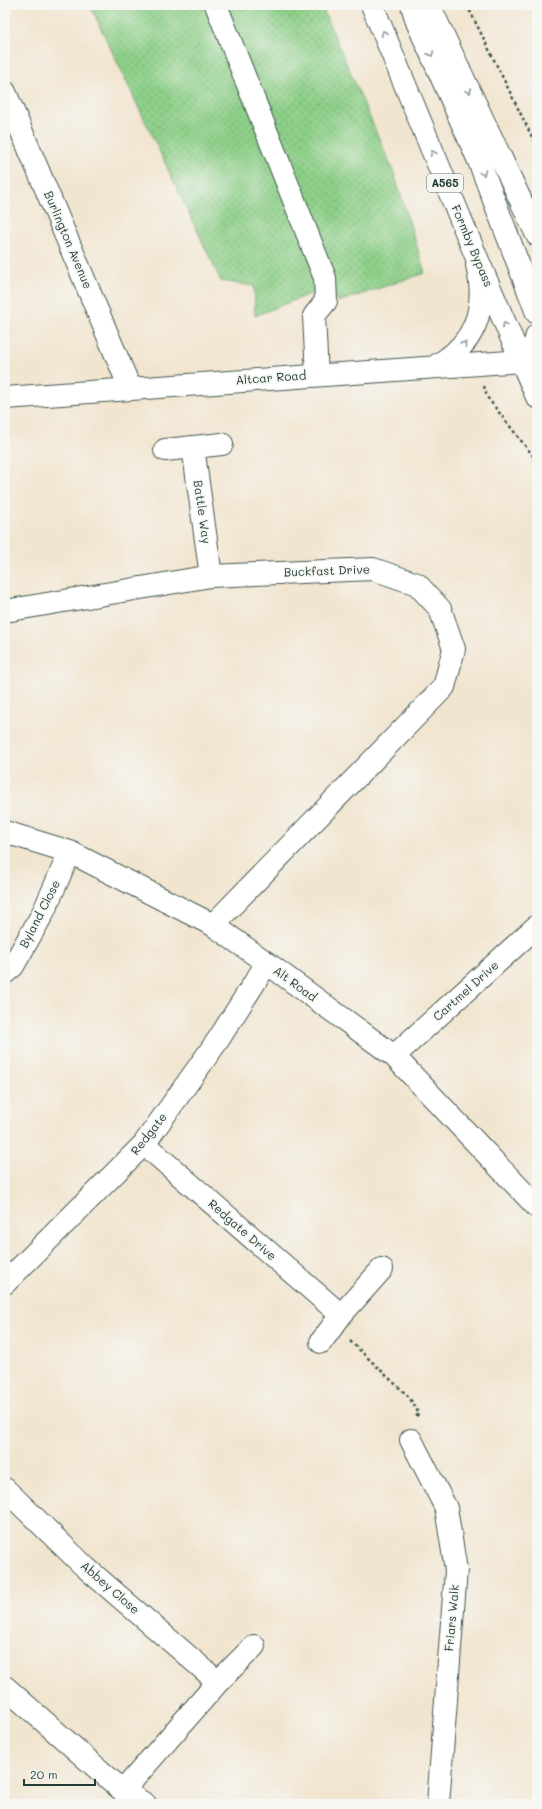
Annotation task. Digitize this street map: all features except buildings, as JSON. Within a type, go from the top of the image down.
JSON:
[{"type":"main road","points":[[216,5],[325,278],[326,301],[314,316],[317,375]]},
{"type":"main road","name":"Formby Bypass","points":[[372,5],[476,256],[528,360],[537,397]]},
{"type":"main road","points":[[412,5],[417,22],[479,161],[537,313]]},
{"type":"main road","points":[[429,5],[537,235]]},
{"type":"main road","name":"Burlington Avenue","points":[[5,92],[130,388]]},
{"type":"main road","points":[[433,367],[459,350],[474,327],[481,295],[476,256]]},
{"type":"main road","points":[[528,360],[526,357],[531,351],[537,335]]},
{"type":"main road","name":"Altcar Road","points":[[5,398],[528,360]]},
{"type":"main road","points":[[165,450],[222,444]]},
{"type":"main road","name":"Battle Way","points":[[193,447],[211,576]]},
{"type":"main road","name":"Buckfast Drive","points":[[5,611],[211,576],[373,569],[417,584],[440,609],[454,649],[444,687],[213,925]]},
{"type":"main road","name":"Alt Road","points":[[5,832],[70,852],[213,925],[267,963],[394,1056],[537,1207]]},
{"type":"main road","name":"Byland Close","points":[[5,972],[13,966],[43,913],[70,852]]},
{"type":"main road","name":"Cartmel Drive","points":[[394,1056],[537,926]]},
{"type":"main road","name":"Redgate","points":[[5,1283],[144,1144],[218,1040],[267,963]]},
{"type":"main road","name":"Redgate Drive","points":[[144,1144],[332,1327]]},
{"type":"main road","points":[[332,1327],[382,1269]]},
{"type":"main road","name":"Friars Walk","points":[[411,1440],[446,1508],[456,1570],[438,1804]]},
{"type":"main road","name":"Abbey Close","points":[[5,1489],[85,1567],[218,1682]]},
{"type":"main road","points":[[123,1791],[218,1682],[254,1646]]},
{"type":"main road","points":[[5,1687],[123,1791],[145,1804]]},
{"type":"path","points":[[467,5],[537,147]]},
{"type":"path","points":[[484,390],[487,397],[537,461]]},
{"type":"path","points":[[332,1327],[409,1397],[419,1414],[401,1428],[411,1440]]},
{"type":"green space","points":[[90,5],[321,5],[394,173],[425,273],[338,302],[332,285],[255,316],[254,286],[221,281]]}]
